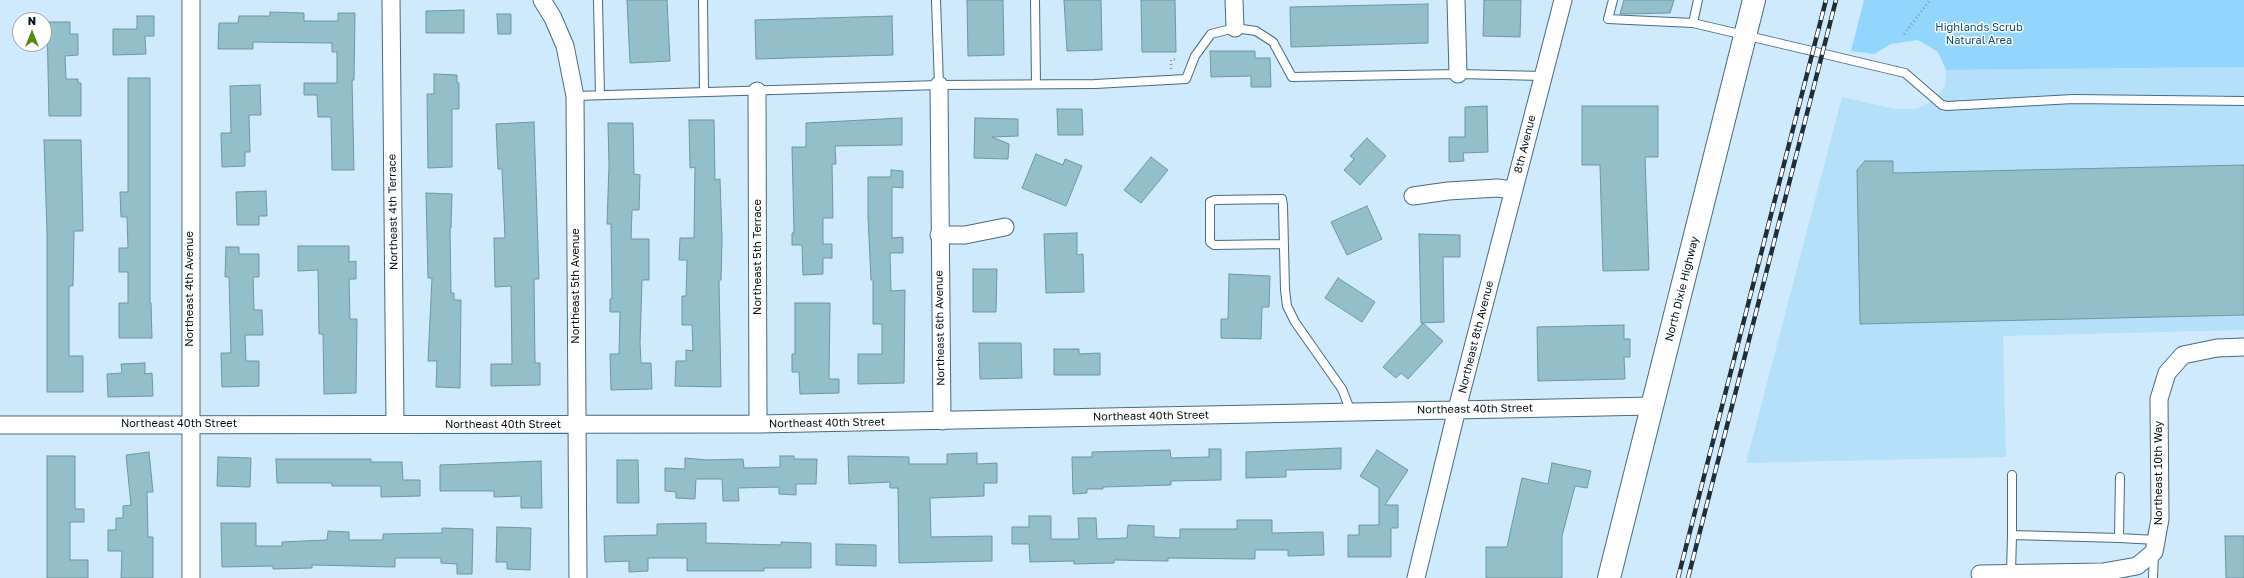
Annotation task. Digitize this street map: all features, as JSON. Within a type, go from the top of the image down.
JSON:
[{"type":"main road","name":"North Dixie Highway","points":[[1609,578],[1754,0]]},
{"type":"street","name":"Northeast 4th Avenue","points":[[191,0],[191,578]]},
{"type":"street","name":"Northeast 4th Terrace","points":[[391,0],[395,423]]},
{"type":"street","name":"Northeast 5th Avenue","points":[[542,0],[553,18],[565,46],[575,96],[578,578]]},
{"type":"street","points":[[1234,0],[1235,28]]},
{"type":"street","points":[[1456,0],[1458,74]]},
{"type":"street","name":"8th Avenue","points":[[1514,190],[1563,0]]},
{"type":"street","name":"Northeast 6th Avenue","points":[[939,86],[939,235],[942,421]]},
{"type":"street","name":"Northeast 5th Terrace","points":[[757,90],[758,424]]},
{"type":"street","points":[[1413,196],[1448,191],[1496,188],[1514,190]]},
{"type":"street","name":"Northeast 8th Avenue","points":[[1416,578],[1457,409],[1514,190]]},
{"type":"street","points":[[939,235],[964,235],[1005,227]]},
{"type":"street","name":"Northeast 10th Way","points":[[2155,546],[2160,519],[2159,400],[2167,373],[2183,355],[2216,348],[2244,347]]},
{"type":"street","name":"Northeast 40th Street","points":[[0,425],[395,423],[426,426],[758,424],[1653,406]]},
{"type":"street","points":[[1980,574],[2103,572],[2137,566],[2155,546]]},
{"type":"lane","points":[[598,0],[600,95]]},
{"type":"lane","points":[[703,0],[704,92]]},
{"type":"lane","points":[[936,0],[939,86]]},
{"type":"lane","points":[[1035,0],[1036,84]]},
{"type":"lane","points":[[1613,0],[1608,19],[1693,23],[1905,73],[1942,105],[1947,106],[2073,99],[2244,101]]},
{"type":"lane","points":[[1693,23],[1698,0]]},
{"type":"lane","points":[[575,96],[1186,79],[1195,56],[1211,34],[1235,28],[1256,32],[1273,42],[1292,77],[1458,74],[1543,76]]},
{"type":"lane","points":[[1284,244],[1214,245],[1210,242],[1210,202],[1215,200],[1282,199],[1287,306],[1295,322],[1342,389],[1351,412]]},
{"type":"lane","points":[[2011,573],[2012,475]]},
{"type":"lane","points":[[2119,538],[2120,477]]},
{"type":"lane","points":[[2012,535],[2119,538],[2155,546],[2153,578]]},
{"type":"path","points":[[1904,34],[1930,0]]},
{"type":"shaded area","points":[[2244,67],[2244,330],[2003,336],[2006,457],[1746,463],[1842,97],[1895,109],[1916,109],[1934,100],[1945,86],[1946,70]]},
{"type":"green space","name":"Highlands Scrub Natural Area","points":[[1864,0],[2244,0],[2244,67],[1946,70],[1938,52],[1918,40],[1891,44],[1874,54],[1851,51]]},
{"type":"building","points":[[627,0],[667,0],[670,61],[630,63]]},
{"type":"building","points":[[967,0],[1003,0],[1004,55],[968,56]]},
{"type":"building","points":[[1064,0],[1101,0],[1102,50],[1067,51]]},
{"type":"building","points":[[1141,0],[1175,0],[1176,52],[1142,52]]},
{"type":"building","points":[[1484,0],[1521,0],[1520,37],[1483,36]]},
{"type":"building","points":[[1624,0],[1674,0],[1670,13],[1620,14]]},
{"type":"building","points":[[1428,4],[1428,43],[1291,47],[1290,7]]},
{"type":"building","points":[[464,10],[464,33],[426,33],[426,11]]},
{"type":"building","points":[[270,12],[304,13],[304,21],[338,21],[338,13],[355,13],[354,80],[352,80],[354,170],[332,170],[331,117],[318,117],[317,95],[304,95],[304,83],[337,83],[337,52],[332,52],[332,43],[253,42],[253,49],[218,49],[219,23],[238,23],[239,16],[270,16]]},
{"type":"building","points":[[497,14],[511,14],[511,34],[498,34]]},
{"type":"building","points":[[137,16],[154,16],[154,36],[145,36],[146,54],[113,55],[113,29],[137,29]]},
{"type":"building","points":[[892,16],[893,55],[756,59],[755,20]]},
{"type":"building","points":[[52,22],[70,22],[70,34],[78,34],[78,55],[65,56],[66,79],[78,79],[78,83],[81,83],[81,116],[49,116],[48,52],[52,52]]},
{"type":"building","points":[[1210,51],[1255,51],[1255,58],[1270,58],[1271,87],[1251,87],[1251,76],[1211,77]]},
{"type":"building","points":[[434,74],[457,75],[457,83],[459,83],[459,109],[452,109],[452,167],[428,168],[427,94],[434,94]]},
{"type":"building","points":[[128,78],[150,78],[150,303],[152,338],[119,338],[119,303],[128,303],[128,272],[119,272],[119,248],[128,248],[127,217],[121,217],[120,192],[128,192]]},
{"type":"building","points":[[260,85],[261,115],[249,115],[250,152],[245,152],[245,166],[222,167],[221,133],[231,133],[230,86]]},
{"type":"building","points":[[1487,106],[1488,152],[1463,153],[1464,161],[1449,162],[1449,137],[1465,137],[1465,107]]},
{"type":"building","points":[[1582,106],[1658,106],[1658,157],[1645,157],[1649,270],[1603,271],[1600,165],[1582,165]]},
{"type":"building","points":[[1057,109],[1082,109],[1083,135],[1058,135]]},
{"type":"building","points":[[902,118],[902,145],[835,146],[836,164],[832,164],[833,218],[823,218],[823,244],[832,244],[832,258],[823,258],[823,274],[803,275],[802,245],[792,245],[792,233],[794,233],[792,147],[806,147],[806,123]]},
{"type":"building","points":[[975,118],[1018,119],[1018,136],[992,137],[1009,144],[1008,159],[974,158]]},
{"type":"building","points":[[689,120],[714,120],[715,180],[720,179],[722,239],[721,280],[719,280],[721,387],[675,386],[676,361],[686,361],[686,350],[693,351],[692,325],[682,325],[682,296],[686,296],[687,260],[679,260],[680,238],[694,238],[695,167],[690,168]]},
{"type":"building","points":[[534,122],[539,279],[534,279],[535,363],[540,363],[540,385],[491,386],[491,364],[512,364],[511,286],[495,287],[494,238],[505,238],[502,169],[498,169],[496,124]]},
{"type":"building","points":[[608,123],[633,123],[634,174],[640,175],[639,210],[632,210],[631,239],[649,239],[649,280],[642,280],[640,343],[641,363],[651,363],[652,389],[611,390],[610,354],[619,354],[620,312],[610,312],[610,299],[612,299],[611,224],[607,224],[609,165]]},
{"type":"building","points":[[1367,138],[1386,156],[1360,185],[1344,170],[1354,159],[1350,156]]},
{"type":"building","points":[[44,140],[81,140],[83,231],[74,231],[73,286],[69,286],[69,356],[83,356],[83,392],[47,392],[47,231]]},
{"type":"building","points":[[1036,154],[1063,165],[1065,159],[1082,166],[1066,206],[1022,188]]},
{"type":"building","points":[[1151,157],[1168,170],[1141,203],[1124,190]]},
{"type":"building","points":[[1865,161],[1893,161],[1893,173],[2244,165],[2244,315],[1860,324],[1857,170]]},
{"type":"building","points":[[891,170],[903,171],[903,188],[892,187],[892,238],[903,237],[903,253],[890,253],[891,291],[905,290],[904,383],[858,384],[858,354],[882,354],[882,324],[873,324],[873,280],[871,280],[868,177],[891,177]]},
{"type":"building","points":[[266,191],[267,216],[259,216],[259,225],[237,225],[236,192]]},
{"type":"building","points":[[426,193],[452,194],[450,228],[451,293],[454,293],[454,300],[461,300],[460,388],[436,387],[437,361],[428,361],[432,278],[428,278]]},
{"type":"building","points":[[1367,206],[1382,239],[1347,255],[1331,222]]},
{"type":"building","points":[[1077,233],[1077,255],[1083,254],[1084,292],[1046,293],[1044,234]]},
{"type":"building","points":[[1419,234],[1460,235],[1460,257],[1443,257],[1444,322],[1421,323]]},
{"type":"building","points":[[298,246],[349,246],[349,262],[356,261],[356,279],[349,279],[350,319],[357,319],[356,393],[324,394],[323,334],[319,334],[318,270],[298,271]]},
{"type":"building","points":[[226,247],[239,247],[239,254],[259,254],[259,277],[253,277],[254,310],[262,310],[263,335],[245,335],[246,361],[259,361],[259,386],[222,387],[221,353],[231,353],[229,277],[225,277]]},
{"type":"building","points":[[973,269],[997,269],[996,312],[973,312]]},
{"type":"building","points":[[1229,274],[1270,276],[1269,307],[1262,307],[1261,339],[1221,338],[1221,319],[1228,319]]},
{"type":"building","points":[[1338,278],[1375,302],[1362,322],[1325,298]]},
{"type":"building","points":[[795,303],[830,303],[829,379],[839,379],[839,393],[800,394],[799,372],[792,372],[792,354],[795,354]]},
{"type":"building","points":[[1423,323],[1443,341],[1408,379],[1401,373],[1396,378],[1383,367]]},
{"type":"building","points":[[1624,325],[1624,339],[1630,339],[1630,357],[1624,357],[1625,379],[1538,381],[1537,327]]},
{"type":"building","points":[[979,343],[1021,343],[1022,378],[980,379]]},
{"type":"building","points":[[1054,349],[1079,349],[1079,354],[1100,353],[1100,375],[1054,375]]},
{"type":"building","points":[[145,363],[145,374],[152,373],[153,396],[108,397],[107,374],[122,373],[121,364]]},
{"type":"building","points":[[1341,448],[1341,469],[1286,470],[1286,477],[1246,478],[1246,452]]},
{"type":"building","points":[[1209,449],[1221,449],[1221,480],[1171,481],[1171,485],[1103,487],[1103,489],[1087,489],[1087,493],[1073,494],[1072,457],[1092,457],[1092,452],[1170,450],[1171,458],[1209,457]]},
{"type":"building","points":[[1377,450],[1408,470],[1385,505],[1398,505],[1398,528],[1391,528],[1391,557],[1348,557],[1348,535],[1359,535],[1359,525],[1379,525],[1379,488],[1360,476]]},
{"type":"building","points":[[149,452],[153,492],[147,492],[148,537],[153,537],[153,578],[121,578],[122,551],[108,551],[108,530],[116,530],[116,518],[123,518],[123,506],[131,505],[126,455]]},
{"type":"building","points":[[977,453],[977,464],[997,463],[997,483],[984,483],[984,496],[930,498],[931,537],[992,536],[992,561],[899,563],[898,488],[890,488],[890,482],[849,484],[848,456],[909,457],[909,464],[947,464],[947,454]]},
{"type":"building","points":[[47,456],[75,456],[75,509],[84,509],[84,522],[70,522],[70,560],[88,560],[88,578],[47,578]]},
{"type":"building","points":[[780,456],[794,456],[794,459],[817,459],[816,484],[796,484],[796,495],[779,494],[779,487],[738,488],[739,501],[723,501],[722,479],[696,479],[695,499],[676,498],[676,492],[665,491],[665,468],[685,469],[685,458],[708,460],[743,459],[744,468],[780,467]]},
{"type":"building","points":[[218,457],[251,458],[250,487],[217,486]]},
{"type":"building","points":[[276,459],[371,459],[371,462],[402,462],[403,480],[420,480],[420,496],[381,497],[381,486],[332,486],[332,483],[277,483]]},
{"type":"building","points":[[617,460],[638,460],[639,503],[617,503]]},
{"type":"building","points":[[541,461],[542,508],[521,508],[521,496],[494,497],[494,491],[440,491],[440,465]]},
{"type":"building","points":[[1552,463],[1591,471],[1587,488],[1575,486],[1562,536],[1562,578],[1486,578],[1486,547],[1507,547],[1522,478],[1548,484]]},
{"type":"building","points":[[1029,516],[1051,516],[1051,539],[1079,539],[1078,518],[1096,518],[1097,539],[1127,538],[1128,525],[1154,526],[1154,537],[1180,538],[1180,529],[1237,529],[1237,520],[1272,520],[1272,533],[1323,532],[1324,555],[1288,556],[1288,550],[1255,550],[1255,559],[1168,558],[1168,561],[1114,560],[1114,563],[1074,564],[1074,561],[1030,562],[1029,544],[1012,544],[1012,527],[1029,527]]},
{"type":"building","points":[[221,523],[256,523],[256,546],[282,546],[282,542],[327,540],[328,531],[349,532],[349,540],[383,540],[383,534],[442,533],[442,528],[473,529],[472,574],[457,574],[457,564],[441,563],[441,558],[395,558],[395,567],[312,565],[312,568],[273,569],[273,566],[222,567]]},
{"type":"building","points":[[706,523],[706,543],[781,545],[781,542],[811,543],[811,568],[764,568],[764,571],[687,571],[687,558],[648,558],[648,571],[629,572],[629,561],[605,562],[604,536],[657,535],[657,524]]},
{"type":"building","points":[[497,527],[531,528],[530,570],[507,569],[507,562],[496,562]]},
{"type":"building","points":[[2225,536],[2244,536],[2244,578],[2226,578]]},
{"type":"building","points":[[836,544],[876,545],[876,566],[836,565]]},
{"type":"railway","points":[[1678,578],[1826,0]]},
{"type":"railway","points":[[1688,578],[1836,0]]}]
